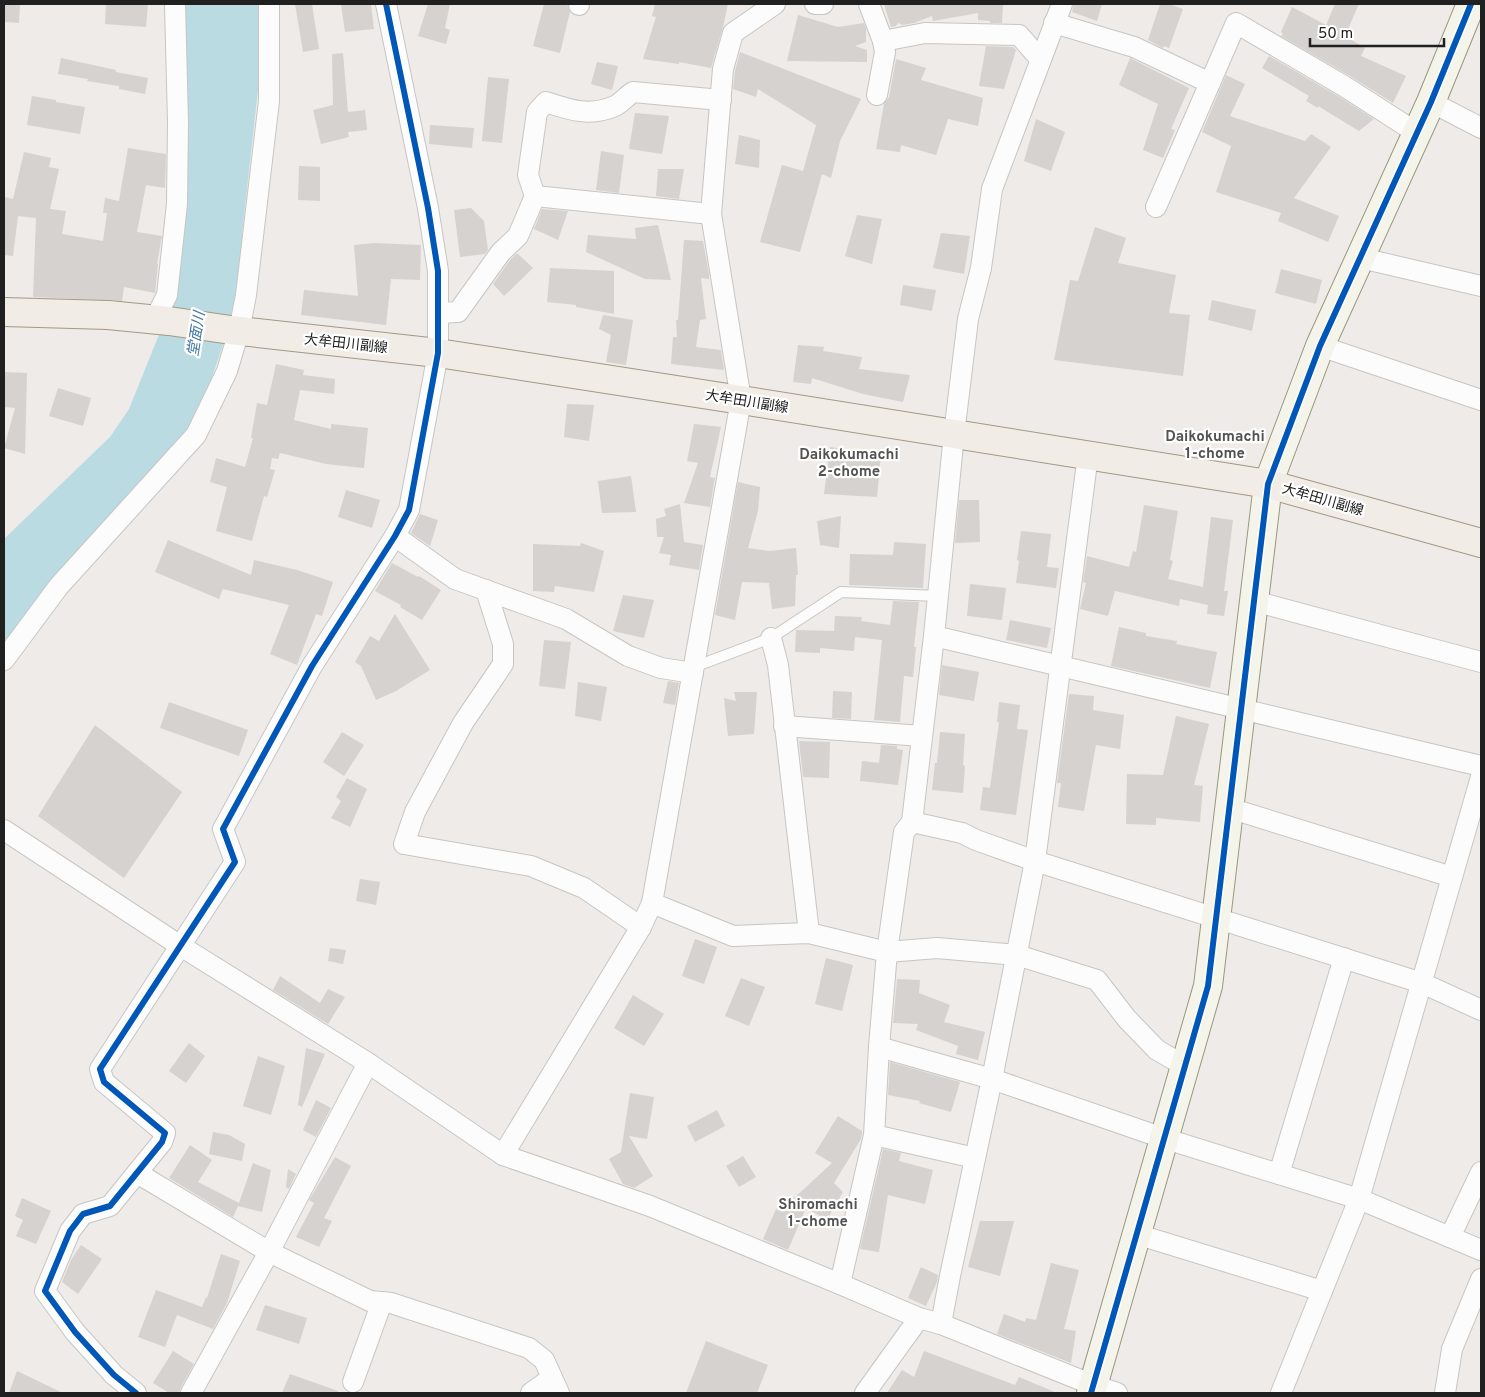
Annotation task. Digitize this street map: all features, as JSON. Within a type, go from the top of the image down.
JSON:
[{"type":"main road","name":"大牟田川副線","points":[[4,312],[108,315],[162,320],[438,353],[741,400],[1268,484],[1481,543]]},
{"type":"street","points":[[162,320],[167,295],[177,204],[178,122],[175,4]]},
{"type":"street","points":[[4,660],[59,586],[196,435],[227,371],[235,330],[246,295],[269,101],[269,4]]},
{"type":"street","points":[[136,1393],[114,1376],[75,1332],[45,1291],[70,1230],[83,1214],[110,1206],[162,1142],[165,1133],[104,1082],[100,1069],[235,862],[223,829],[312,666],[395,536],[409,510],[438,353],[438,271],[428,208],[386,4]]},
{"type":"street","points":[[815,4],[823,4]]},
{"type":"street","points":[[869,4],[883,41],[885,52],[877,95]]},
{"type":"street","points":[[840,1284],[874,1135],[887,952],[904,832],[912,822],[968,319],[981,268],[992,189],[1062,4]]},
{"type":"street","points":[[4,830],[179,946],[368,1063],[502,1155],[650,1206],[919,1318],[941,1324],[1100,1391],[1136,1234],[1208,986],[1268,484],[1320,346],[1431,102],[1471,4]]},
{"type":"street","points":[[502,1155],[642,927],[652,903],[741,400],[711,214],[724,70],[733,33],[768,5]]},
{"type":"street","points":[[1054,23],[1134,47],[1210,83]]},
{"type":"street","points":[[1156,208],[1236,23],[1344,86],[1417,133]]},
{"type":"street","points":[[883,41],[925,34],[1019,34],[1040,59]]},
{"type":"street","points":[[438,313],[458,312],[501,252],[518,236],[535,196],[528,175],[537,112],[546,102],[574,111],[595,112],[616,106],[633,92],[721,100]]},
{"type":"street","points":[[1431,102],[1481,128]]},
{"type":"street","points":[[535,196],[711,214]]},
{"type":"street","points":[[1361,258],[1481,286]]},
{"type":"street","points":[[1320,346],[1481,400]]},
{"type":"street","points":[[941,1324],[1036,861],[1088,455]]},
{"type":"street","points":[[395,536],[455,579],[566,620],[628,656],[661,668],[694,670]]},
{"type":"street","points":[[486,590],[503,644],[503,664],[463,723],[415,812],[404,844],[531,866],[584,888],[642,927]]},
{"type":"street","points":[[1254,601],[1481,662]]},
{"type":"street","points":[[934,636],[1481,766]]},
{"type":"street","points":[[771,638],[778,665],[809,933]]},
{"type":"street","points":[[784,726],[922,736]]},
{"type":"street","points":[[1281,1393],[1359,1199],[1481,777]]},
{"type":"street","points":[[1229,808],[1452,877]]},
{"type":"street","points":[[912,822],[962,833],[976,840],[1036,861],[1422,982],[1481,1010]]},
{"type":"street","points":[[652,903],[733,936],[809,933],[887,952],[937,948],[1017,955],[1097,980],[1127,1019],[1157,1050],[1185,1066]]},
{"type":"street","points":[[1279,1174],[1344,958]]},
{"type":"street","points":[[879,1047],[992,1079],[1163,1138],[1359,1199],[1481,1250]]},
{"type":"street","points":[[191,1393],[269,1252],[368,1063]]},
{"type":"street","points":[[874,1135],[975,1158]]},
{"type":"street","points":[[1450,1237],[1481,1172]]},
{"type":"street","points":[[137,1173],[269,1252],[370,1301],[391,1303],[529,1348],[544,1360],[556,1386],[530,1393]]},
{"type":"street","points":[[1136,1234],[1322,1291]]},
{"type":"street","points":[[1445,1393],[1452,1349],[1481,1279]]},
{"type":"street","points":[[353,1382],[382,1302]]},
{"type":"street","points":[[865,1393],[919,1318]]},
{"type":"lane","points":[[694,670],[771,638],[841,592],[938,596]]},
{"type":"water","name":"堂面川","points":[[178,4],[262,4],[263,86],[258,90],[242,234],[245,238],[235,303],[204,400],[186,430],[4,652],[4,539],[110,437],[129,409],[173,300],[184,239],[184,121]]},
{"type":"building","points":[[4,4],[20,4],[19,23],[4,22]]},
{"type":"building","points":[[106,4],[148,4],[146,27],[105,24]]},
{"type":"building","points":[[295,4],[312,4],[319,49],[303,52]]},
{"type":"building","points":[[341,4],[371,4],[374,29],[345,32]]},
{"type":"building","points":[[428,4],[450,4],[445,28],[450,30],[446,44],[418,36]]},
{"type":"building","points":[[544,4],[567,4],[570,12],[560,53],[533,46]]},
{"type":"building","points":[[655,4],[728,4],[711,68],[679,62],[679,64],[643,59],[656,17],[652,16]]},
{"type":"building","points":[[884,4],[1003,4],[1002,23],[978,20],[978,13],[933,21],[932,16],[914,23],[903,25],[898,23],[896,26],[891,27]]},
{"type":"building","points":[[1074,4],[1102,4],[1097,21],[1072,12]]},
{"type":"building","points":[[1160,4],[1169,4],[1183,9],[1169,48],[1164,46],[1163,48],[1148,40]]},
{"type":"building","points":[[1335,4],[1359,4],[1345,36],[1365,48],[1361,56],[1406,76],[1393,103],[1281,36],[1292,7],[1326,25]]},
{"type":"building","points":[[798,15],[838,27],[864,23],[866,42],[855,46],[867,50],[867,62],[787,61]]},
{"type":"building","points":[[986,46],[1013,47],[1016,50],[1004,89],[979,86]]},
{"type":"building","points":[[740,52],[861,99],[840,141],[831,178],[822,174],[800,252],[760,242],[782,165],[803,171],[816,125],[758,89],[756,97],[733,89]]},
{"type":"building","points":[[343,53],[348,112],[365,110],[367,130],[348,132],[349,137],[321,144],[313,110],[333,105],[332,54]]},
{"type":"building","points":[[1269,56],[1374,119],[1359,131],[1318,106],[1318,108],[1306,101],[1309,96],[1262,68]]},
{"type":"building","points":[[61,58],[148,78],[145,94],[119,89],[119,86],[58,74]]},
{"type":"building","points":[[1130,58],[1189,88],[1171,129],[1175,130],[1163,158],[1143,150],[1158,104],[1119,85]]},
{"type":"building","points":[[896,59],[926,68],[921,80],[983,98],[978,126],[948,119],[936,155],[901,145],[900,152],[876,149],[884,104],[889,97]]},
{"type":"building","points":[[597,62],[618,66],[612,90],[591,84]]},
{"type":"building","points":[[1226,75],[1245,84],[1230,116],[1305,141],[1311,134],[1331,147],[1294,198],[1339,216],[1328,242],[1278,221],[1281,213],[1216,192],[1231,146],[1202,132]]},
{"type":"building","points":[[488,77],[509,79],[502,143],[482,141]]},
{"type":"building","points":[[32,96],[85,107],[80,134],[27,125]]},
{"type":"building","points":[[635,113],[669,116],[662,154],[629,149]]},
{"type":"building","points":[[1036,119],[1065,132],[1051,171],[1024,161]]},
{"type":"building","points":[[430,125],[474,128],[472,148],[429,144]]},
{"type":"building","points":[[739,135],[760,140],[759,168],[735,164]]},
{"type":"building","points":[[128,148],[166,154],[165,188],[146,185],[137,232],[162,236],[157,264],[155,293],[124,287],[122,301],[33,297],[36,218],[18,216],[13,256],[4,255],[4,197],[13,199],[24,152],[51,158],[49,167],[59,169],[50,209],[66,211],[62,234],[103,241],[107,213],[103,213],[105,198],[119,201]]},
{"type":"building","points":[[601,151],[624,155],[619,193],[596,190]]},
{"type":"building","points":[[299,166],[320,167],[320,201],[298,200]]},
{"type":"building","points":[[658,169],[684,169],[679,199],[656,196]]},
{"type":"building","points":[[471,208],[484,221],[488,250],[485,254],[460,257],[454,210]]},
{"type":"building","points":[[542,209],[568,211],[558,240],[534,229]]},
{"type":"building","points":[[857,215],[882,219],[872,264],[845,256]]},
{"type":"building","points":[[658,225],[671,280],[645,279],[586,252],[588,235],[636,239],[635,228]]},
{"type":"building","points":[[1095,227],[1126,238],[1118,263],[1176,275],[1169,313],[1190,315],[1183,376],[1054,360],[1070,280],[1078,281]]},
{"type":"building","points":[[941,233],[970,236],[964,274],[933,268]]},
{"type":"building","points":[[684,240],[703,241],[709,274],[709,279],[701,278],[706,319],[700,320],[696,347],[721,350],[724,370],[671,364],[673,337],[677,337],[676,320],[678,320]]},
{"type":"building","points":[[374,243],[421,245],[420,280],[391,279],[386,325],[301,315],[304,290],[358,296],[354,245]]},
{"type":"building","points":[[516,254],[533,268],[504,296],[493,284]]},
{"type":"building","points":[[550,268],[614,271],[614,314],[576,307],[576,305],[547,302]]},
{"type":"building","points":[[1281,269],[1322,280],[1316,304],[1275,293]]},
{"type":"building","points":[[903,285],[936,290],[932,311],[900,305]]},
{"type":"building","points":[[1212,300],[1256,310],[1252,331],[1208,320]]},
{"type":"building","points":[[603,315],[633,320],[626,365],[606,362],[611,335],[599,329]]},
{"type":"building","points":[[798,345],[824,347],[823,351],[862,357],[859,369],[910,375],[903,402],[863,394],[812,378],[811,384],[793,382]]},
{"type":"building","points":[[276,364],[304,370],[303,375],[335,379],[334,394],[300,390],[294,420],[331,429],[331,424],[368,428],[364,468],[326,464],[280,453],[278,459],[272,458],[270,469],[275,470],[267,497],[264,496],[252,541],[216,531],[227,487],[210,482],[216,458],[245,467],[253,438],[251,438],[257,403],[267,405]]},
{"type":"building","points":[[4,372],[27,373],[25,454],[4,448],[15,408],[4,407]]},
{"type":"building","points":[[58,388],[91,398],[83,426],[49,416]]},
{"type":"building","points":[[567,404],[594,405],[589,441],[564,437]]},
{"type":"building","points":[[694,424],[721,427],[710,477],[715,478],[710,507],[684,503],[698,463],[687,461]]},
{"type":"building","points":[[830,447],[881,454],[877,497],[824,494]]},
{"type":"building","points":[[631,476],[636,512],[602,513],[598,481]]},
{"type":"building","points":[[738,482],[760,487],[758,511],[748,548],[770,551],[796,548],[798,575],[796,575],[795,606],[772,609],[769,583],[742,582],[735,620],[715,615]]},
{"type":"building","points":[[346,490],[380,500],[372,528],[338,517]]},
{"type":"building","points":[[959,500],[979,500],[980,542],[955,543]]},
{"type":"building","points":[[680,504],[684,542],[703,545],[699,570],[669,565],[671,555],[659,553],[664,537],[657,537],[656,519],[666,516],[664,509]]},
{"type":"building","points":[[1144,505],[1178,511],[1170,560],[1173,561],[1168,579],[1203,587],[1211,517],[1233,520],[1224,591],[1228,591],[1224,616],[1207,614],[1208,605],[1180,599],[1179,606],[1115,591],[1108,616],[1080,609],[1086,583],[1083,582],[1087,556],[1129,567],[1133,551],[1136,552]]},
{"type":"building","points":[[420,514],[438,520],[430,546],[411,533]]},
{"type":"building","points":[[841,516],[839,548],[820,545],[817,521]]},
{"type":"building","points":[[1021,531],[1051,534],[1047,567],[1059,568],[1056,588],[1016,583]]},
{"type":"building","points":[[168,540],[251,575],[254,560],[297,570],[333,582],[322,616],[316,614],[297,665],[270,654],[289,605],[223,589],[219,599],[155,572]]},
{"type":"building","points":[[894,542],[926,544],[923,588],[849,585],[850,554],[893,555]]},
{"type":"building","points":[[581,543],[604,551],[594,592],[555,586],[554,592],[533,591],[533,544],[580,546]]},
{"type":"building","points":[[392,563],[419,576],[441,590],[422,620],[400,607],[401,605],[375,591]]},
{"type":"building","points":[[970,584],[1006,588],[1002,620],[967,616]]},
{"type":"building","points":[[623,595],[654,600],[644,638],[613,631]]},
{"type":"building","points":[[893,601],[919,602],[913,677],[904,676],[900,722],[874,720],[882,640],[855,637],[854,651],[820,648],[820,653],[795,652],[796,630],[834,631],[835,616],[862,617],[861,621],[890,625]]},
{"type":"building","points":[[395,614],[430,670],[396,691],[376,700],[361,666],[355,662],[370,636],[379,641]]},
{"type":"building","points":[[1010,620],[1051,628],[1047,648],[1006,640]]},
{"type":"building","points":[[1119,627],[1146,633],[1146,636],[1177,641],[1176,644],[1217,652],[1210,688],[1111,666]]},
{"type":"building","points":[[544,640],[571,642],[565,689],[539,686]]},
{"type":"building","points":[[942,665],[979,672],[974,701],[939,695]]},
{"type":"building","points":[[668,681],[679,683],[675,705],[663,703]]},
{"type":"building","points":[[578,682],[607,687],[601,721],[575,716]]},
{"type":"building","points":[[833,691],[852,692],[851,719],[832,718]]},
{"type":"building","points":[[734,692],[757,692],[754,734],[728,736],[724,698],[736,701]]},
{"type":"building","points":[[1069,694],[1094,696],[1093,710],[1124,715],[1120,749],[1096,745],[1084,811],[1058,807],[1061,783],[1057,783]]},
{"type":"building","points":[[169,702],[248,730],[239,756],[160,728]]},
{"type":"building","points":[[999,702],[1020,705],[1017,729],[1028,730],[1016,815],[980,810],[983,787],[990,788],[999,722],[997,722]]},
{"type":"building","points":[[1176,716],[1209,724],[1194,785],[1203,786],[1200,822],[1156,818],[1156,825],[1126,824],[1127,774],[1163,775]]},
{"type":"building","points":[[95,725],[182,792],[124,878],[38,816]]},
{"type":"building","points":[[342,732],[364,745],[344,776],[323,762]]},
{"type":"building","points":[[940,732],[965,734],[963,793],[932,790]]},
{"type":"building","points":[[799,741],[830,742],[829,778],[803,777]]},
{"type":"building","points":[[881,745],[897,746],[897,749],[903,750],[898,785],[860,781],[862,761],[879,763]]},
{"type":"building","points":[[347,778],[367,789],[350,827],[331,818],[341,801],[336,797]]},
{"type":"building","points":[[360,879],[380,882],[376,905],[356,901]]},
{"type":"building","points":[[695,939],[717,947],[704,984],[682,976]]},
{"type":"building","points":[[330,948],[346,950],[343,964],[328,961]]},
{"type":"building","points":[[826,958],[853,965],[842,1011],[815,1004]]},
{"type":"building","points":[[280,976],[320,1003],[328,989],[345,997],[328,1024],[273,990]]},
{"type":"building","points":[[741,978],[765,987],[749,1026],[725,1016]]},
{"type":"building","points":[[897,979],[920,980],[919,993],[950,1005],[944,1022],[985,1032],[978,1060],[956,1054],[958,1046],[916,1030],[918,1024],[893,1023]]},
{"type":"building","points":[[633,995],[664,1014],[644,1046],[614,1028]]},
{"type":"building","points":[[189,1043],[205,1056],[186,1083],[169,1071]]},
{"type":"building","points":[[306,1048],[325,1054],[302,1107],[298,1105]]},
{"type":"building","points":[[258,1056],[285,1066],[271,1115],[243,1106]]},
{"type":"building","points":[[890,1062],[960,1082],[951,1112],[919,1103],[920,1101],[888,1095]]},
{"type":"building","points":[[630,1093],[654,1097],[647,1139],[629,1136],[653,1176],[634,1188],[623,1184],[609,1159],[621,1152]]},
{"type":"building","points":[[316,1100],[331,1108],[316,1137],[303,1130]]},
{"type":"building","points":[[717,1110],[725,1126],[695,1142],[687,1126]]},
{"type":"building","points":[[838,1116],[862,1131],[862,1133],[861,1139],[834,1183],[843,1192],[827,1220],[806,1208],[788,1250],[763,1239],[776,1209],[780,1211],[832,1163],[815,1153]]},
{"type":"building","points":[[213,1132],[229,1135],[245,1144],[242,1161],[209,1154]]},
{"type":"building","points":[[190,1145],[212,1160],[198,1182],[239,1203],[253,1163],[271,1170],[262,1212],[238,1206],[233,1217],[169,1178]]},
{"type":"building","points":[[883,1149],[901,1153],[899,1161],[933,1170],[925,1204],[888,1195],[879,1252],[860,1249]]},
{"type":"building","points":[[743,1156],[756,1177],[739,1187],[726,1166]]},
{"type":"building","points":[[335,1157],[351,1166],[324,1218],[332,1221],[319,1247],[296,1237],[314,1203],[309,1200]]},
{"type":"building","points":[[288,1169],[296,1174],[289,1189],[286,1187]]},
{"type":"building","points":[[22,1198],[51,1211],[36,1244],[16,1236],[23,1220],[15,1216]]},
{"type":"building","points":[[980,1221],[1014,1221],[1000,1276],[968,1267]]},
{"type":"building","points":[[81,1245],[102,1259],[78,1294],[62,1282],[71,1260]]},
{"type":"building","points":[[221,1254],[240,1261],[227,1303],[213,1329],[177,1315],[165,1347],[138,1337],[156,1290],[202,1307],[207,1298]]},
{"type":"building","points":[[1051,1263],[1079,1270],[1064,1329],[1076,1331],[1071,1363],[997,1334],[1004,1314],[1025,1322],[1026,1318],[1036,1320]]},
{"type":"building","points":[[921,1267],[938,1275],[937,1282],[926,1306],[908,1298]]},
{"type":"building","points":[[265,1305],[307,1318],[299,1344],[256,1330]]},
{"type":"building","points":[[706,1341],[768,1365],[757,1393],[686,1393]]},
{"type":"building","points":[[173,1351],[194,1364],[179,1393],[169,1393],[153,1383]]},
{"type":"building","points":[[924,1351],[1015,1385],[1019,1377],[1057,1393],[887,1393],[902,1370],[914,1377]]},
{"type":"building","points":[[17,1371],[63,1393],[9,1393]]},
{"type":"building","points":[[290,1374],[338,1391],[338,1393],[282,1393]]},
{"type":"cycle path","points":[[136,1393],[114,1375],[75,1332],[45,1291],[70,1231],[83,1214],[110,1206],[162,1142],[165,1133],[104,1082],[100,1069],[235,862],[223,829],[312,666],[395,536],[409,510],[438,353],[438,271],[428,208],[386,4]]},
{"type":"cycle path","points":[[1091,1393],[1208,986],[1268,484],[1320,346],[1431,102],[1471,4]]},
{"type":"district","name":"Daikokumachi 1-chome","points":[[1215,444]]},
{"type":"district","name":"Daikokumachi 2-chome","points":[[849,462]]},
{"type":"district","name":"Shiromachi 1-chome","points":[[818,1212]]}]
